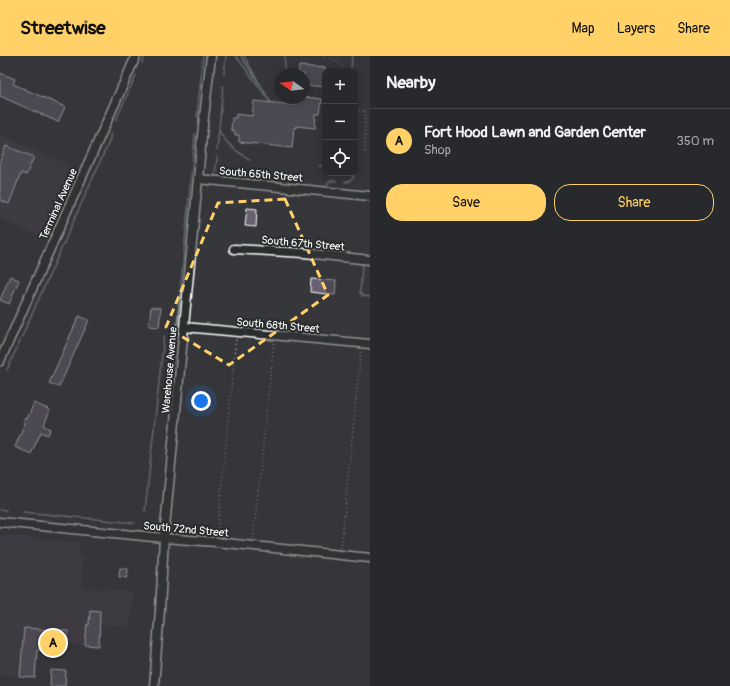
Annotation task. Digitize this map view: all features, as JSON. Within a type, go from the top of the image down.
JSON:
[{"type":"street","name":"Terminal Avenue","points":[[0,361],[136,56]]},
{"type":"street","name":"Warehouse Avenue","points":[[154,686],[164,538],[211,56]]},
{"type":"street","name":"South 65th Street","points":[[198,180],[370,196]]},
{"type":"street","name":"South 67th Street","points":[[234,249],[304,253],[370,260]]},
{"type":"street","name":"South 68th Street","points":[[184,327],[366,344]]},
{"type":"street","name":"South 72nd Street","points":[[0,522],[370,558]]},
{"type":"path","points":[[324,56],[338,61],[343,68]]},
{"type":"path","points":[[365,109],[365,152]]},
{"type":"path","points":[[358,110],[365,111]]},
{"type":"path","points":[[216,542],[237,332]]},
{"type":"path","points":[[253,546],[275,336]]},
{"type":"path","points":[[340,555],[366,344]]},
{"type":"highlighted area","points":[[285,199],[328,295],[229,365],[166,327],[218,203]]},
{"type":"shaded area","points":[[0,135],[73,167],[42,237],[0,218]]},
{"type":"shaded area","points":[[0,535],[79,543],[78,555],[83,556],[81,587],[132,592],[129,627],[100,624],[99,646],[66,644],[66,641],[68,640],[68,631],[39,629],[35,678],[0,675]]},
{"type":"building","points":[[299,66],[325,68],[322,68],[322,87],[310,86],[310,68],[299,68]]},
{"type":"building","points":[[0,73],[15,79],[13,84],[65,107],[58,122],[0,96]]},
{"type":"building","points":[[310,98],[322,99],[320,114],[316,114],[315,128],[296,126],[296,128],[294,128],[292,148],[239,142],[239,135],[235,135],[235,131],[231,130],[232,118],[236,118],[236,114],[252,116],[254,101],[295,105],[310,104]]},
{"type":"building","points":[[6,146],[34,157],[26,175],[21,173],[9,204],[0,200],[0,161]]},
{"type":"building","points":[[247,208],[257,209],[256,227],[245,226]]},
{"type":"building","points":[[10,276],[19,280],[9,304],[0,300]]},
{"type":"building","points":[[311,279],[336,281],[335,295],[310,292]]},
{"type":"building","points":[[151,307],[161,308],[159,327],[149,326]]},
{"type":"building","points":[[79,316],[89,320],[59,387],[49,383]]},
{"type":"building","points":[[34,403],[50,410],[44,425],[51,429],[48,435],[41,432],[31,454],[15,447],[25,423],[23,422],[25,418],[27,419]]},
{"type":"building","points":[[120,568],[128,569],[127,578],[119,577]]},
{"type":"building","points":[[90,610],[100,611],[99,646],[85,645]]},
{"type":"building","points":[[24,628],[68,631],[68,641],[53,640],[52,651],[37,650],[35,678],[20,677]]},
{"type":"building","points":[[51,670],[66,671],[65,686],[50,686]]},
{"type":"waterway","points":[[142,63],[145,56]]},
{"type":"waterway","points":[[197,117],[203,56]]},
{"type":"waterway","points":[[224,74],[226,56]]},
{"type":"waterway","points":[[236,56],[271,103],[244,56]]},
{"type":"waterway","points":[[241,56],[260,85]]},
{"type":"waterway","points":[[284,68],[285,56]]},
{"type":"waterway","points":[[351,68],[352,56]]},
{"type":"waterway","points":[[116,120],[136,75]]},
{"type":"waterway","points":[[217,150],[223,86]]},
{"type":"waterway","points":[[7,370],[108,144],[111,132]]},
{"type":"waterway","points":[[220,132],[229,145],[250,160]]},
{"type":"waterway","points":[[171,388],[195,134]]},
{"type":"waterway","points":[[215,176],[217,157]]},
{"type":"waterway","points":[[345,182],[352,180],[353,176]]},
{"type":"waterway","points":[[327,185],[330,181],[336,181]]},
{"type":"waterway","points":[[364,264],[362,267],[360,293],[363,296],[370,297]]},
{"type":"waterway","points":[[145,511],[164,336]]},
{"type":"waterway","points":[[0,510],[6,510]]},
{"type":"waterway","points":[[23,512],[135,523]]},
{"type":"place","name":"Fort Hood Lawn and Garden Center","points":[[53,643]]}]
